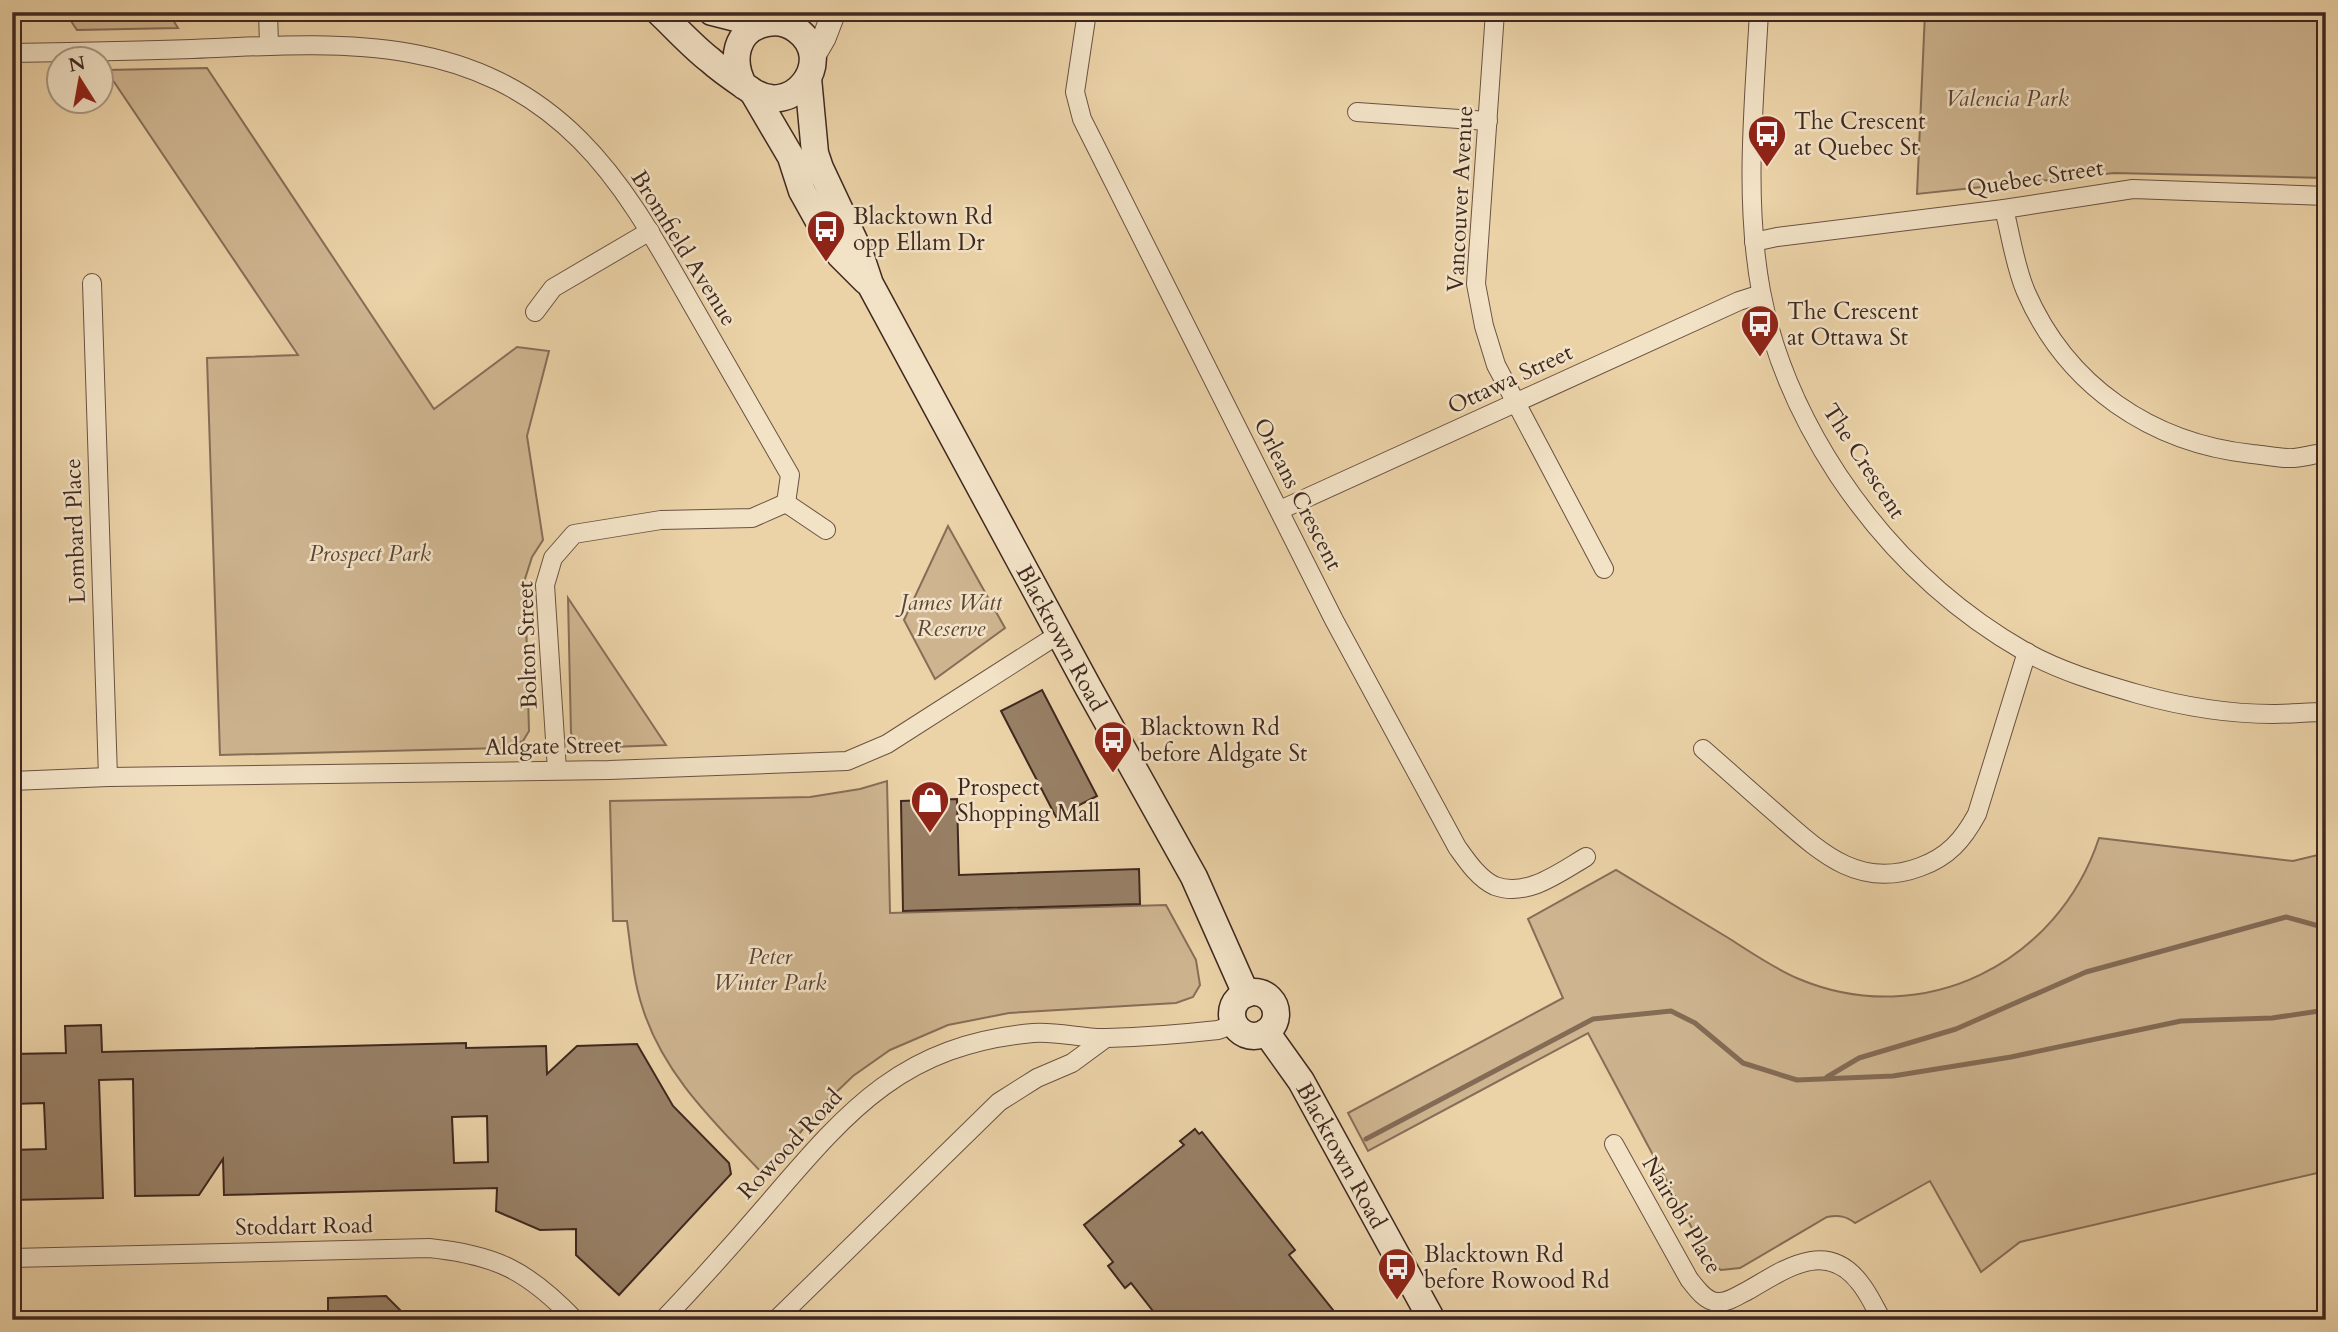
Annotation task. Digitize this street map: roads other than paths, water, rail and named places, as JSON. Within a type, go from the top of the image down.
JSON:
[{"type":"main road","name":"Blacktown Road","points":[[659,12],[709,60],[749,90],[791,157],[802,191],[821,225],[840,255],[870,284]]},
{"type":"main road","points":[[712,12],[778,20],[800,31],[806,39],[811,68],[801,88],[778,99],[766,98],[749,90],[735,64],[736,51],[749,31],[778,20]]},
{"type":"main road","name":"Blacktown Road","points":[[811,68],[816,153],[820,168],[859,251],[870,284],[1194,877],[1246,994]]},
{"type":"main road","points":[[1260,993],[1272,1001],[1275,1021],[1266,1032],[1260,1035],[1245,1034],[1235,1024],[1235,1003],[1246,994],[1260,993]]},
{"type":"main road","name":"Blacktown Road","points":[[1266,1032],[1301,1081],[1432,1320]]},
{"type":"street","points":[[268,12],[269,45]]},
{"type":"street","points":[[811,68],[834,12]]},
{"type":"street","name":"Orleans Crescent","points":[[1087,12],[1075,92],[1082,119],[1353,656],[1457,847],[1475,871],[1496,886],[1524,889],[1552,877],[1586,857]]},
{"type":"street","name":"Vancouver Avenue","points":[[1495,12],[1476,284],[1484,326],[1496,365],[1515,404],[1604,569]]},
{"type":"street","name":"The Crescent","points":[[1759,12],[1750,180],[1754,242],[1762,294],[1775,343],[1799,405],[1820,447],[1860,508],[1892,546],[1928,581],[1985,626],[2027,652],[2098,682],[2163,701],[2272,714],[2326,712]]},
{"type":"street","name":"Bromfield Avenue","points":[[12,53],[322,44],[420,53],[491,78],[555,117],[581,141],[614,179],[650,230],[790,475],[786,503]]},
{"type":"street","points":[[1357,112],[1488,121]]},
{"type":"street","name":"Quebec Street","points":[[1754,242],[2133,189],[2326,197]]},
{"type":"street","points":[[2004,209],[2025,290],[2050,337],[2085,378],[2121,410],[2171,436],[2218,450],[2293,458],[2326,453]]},
{"type":"street","points":[[535,312],[553,288],[650,230]]},
{"type":"street","name":"Lombard Place","points":[[92,284],[107,777]]},
{"type":"street","name":"Ottawa Street","points":[[1280,510],[1739,301],[1762,294]]},
{"type":"street","points":[[786,503],[826,530]]},
{"type":"street","name":"Bolton Street","points":[[558,770],[545,585],[553,558],[574,534],[661,520],[752,518],[786,503]]},
{"type":"street","name":"Aldgate Street","points":[[12,781],[107,777],[609,770],[847,761],[887,744],[1059,634]]},
{"type":"street","points":[[1703,749],[1825,855],[1849,867],[1877,875],[1908,872],[1934,862],[1965,837],[1977,814],[2027,652]]},
{"type":"street","name":"Rowood Road","points":[[663,1320],[832,1129],[886,1083],[937,1056],[997,1038],[1036,1033],[1106,1038],[1218,1030],[1235,1024]]},
{"type":"street","points":[[776,1320],[999,1102],[1037,1078],[1072,1063],[1106,1038]]},
{"type":"street","name":"Nairobi Place","points":[[1614,1144],[1689,1279],[1716,1311],[1800,1262],[1818,1258],[1839,1264],[1860,1282],[1882,1320]]},
{"type":"street","name":"Stoddart Road","points":[[12,1258],[429,1248],[461,1251],[496,1261],[524,1275],[551,1295],[575,1320]]},
{"type":"waterway","points":[[1827,1077],[1859,1058],[1956,1029],[2086,972],[2286,917],[2326,928]]},
{"type":"waterway","points":[[1366,1139],[1593,1019],[1671,1011],[1695,1023],[1743,1063],[1797,1080],[1893,1076],[2011,1057],[2181,1021],[2272,1018],[2326,1010]]},
{"type":"place","name":"The Crescent at Quebec St","points":[[1767,168]]},
{"type":"place","name":"Blacktown Rd opp Ellam Dr","points":[[826,263]]},
{"type":"place","name":"The Crescent at Ottawa St","points":[[1760,358]]},
{"type":"place","name":"Blacktown Rd before Aldgate St","points":[[1113,774]]},
{"type":"place","name":"Prospect Shopping Mall","points":[[930,834]]},
{"type":"place","name":"Blacktown Rd before Rowood Rd","points":[[1397,1301]]},
{"type":"park label","name":"Valencia Park","points":[[2007,98]]},
{"type":"park label","name":"Prospect Park","points":[[370,553]]},
{"type":"park label","name":"James Watt Reserve","points":[[951,615]]},
{"type":"park label","name":"Peter Winter Park","points":[[770,969]]}]
